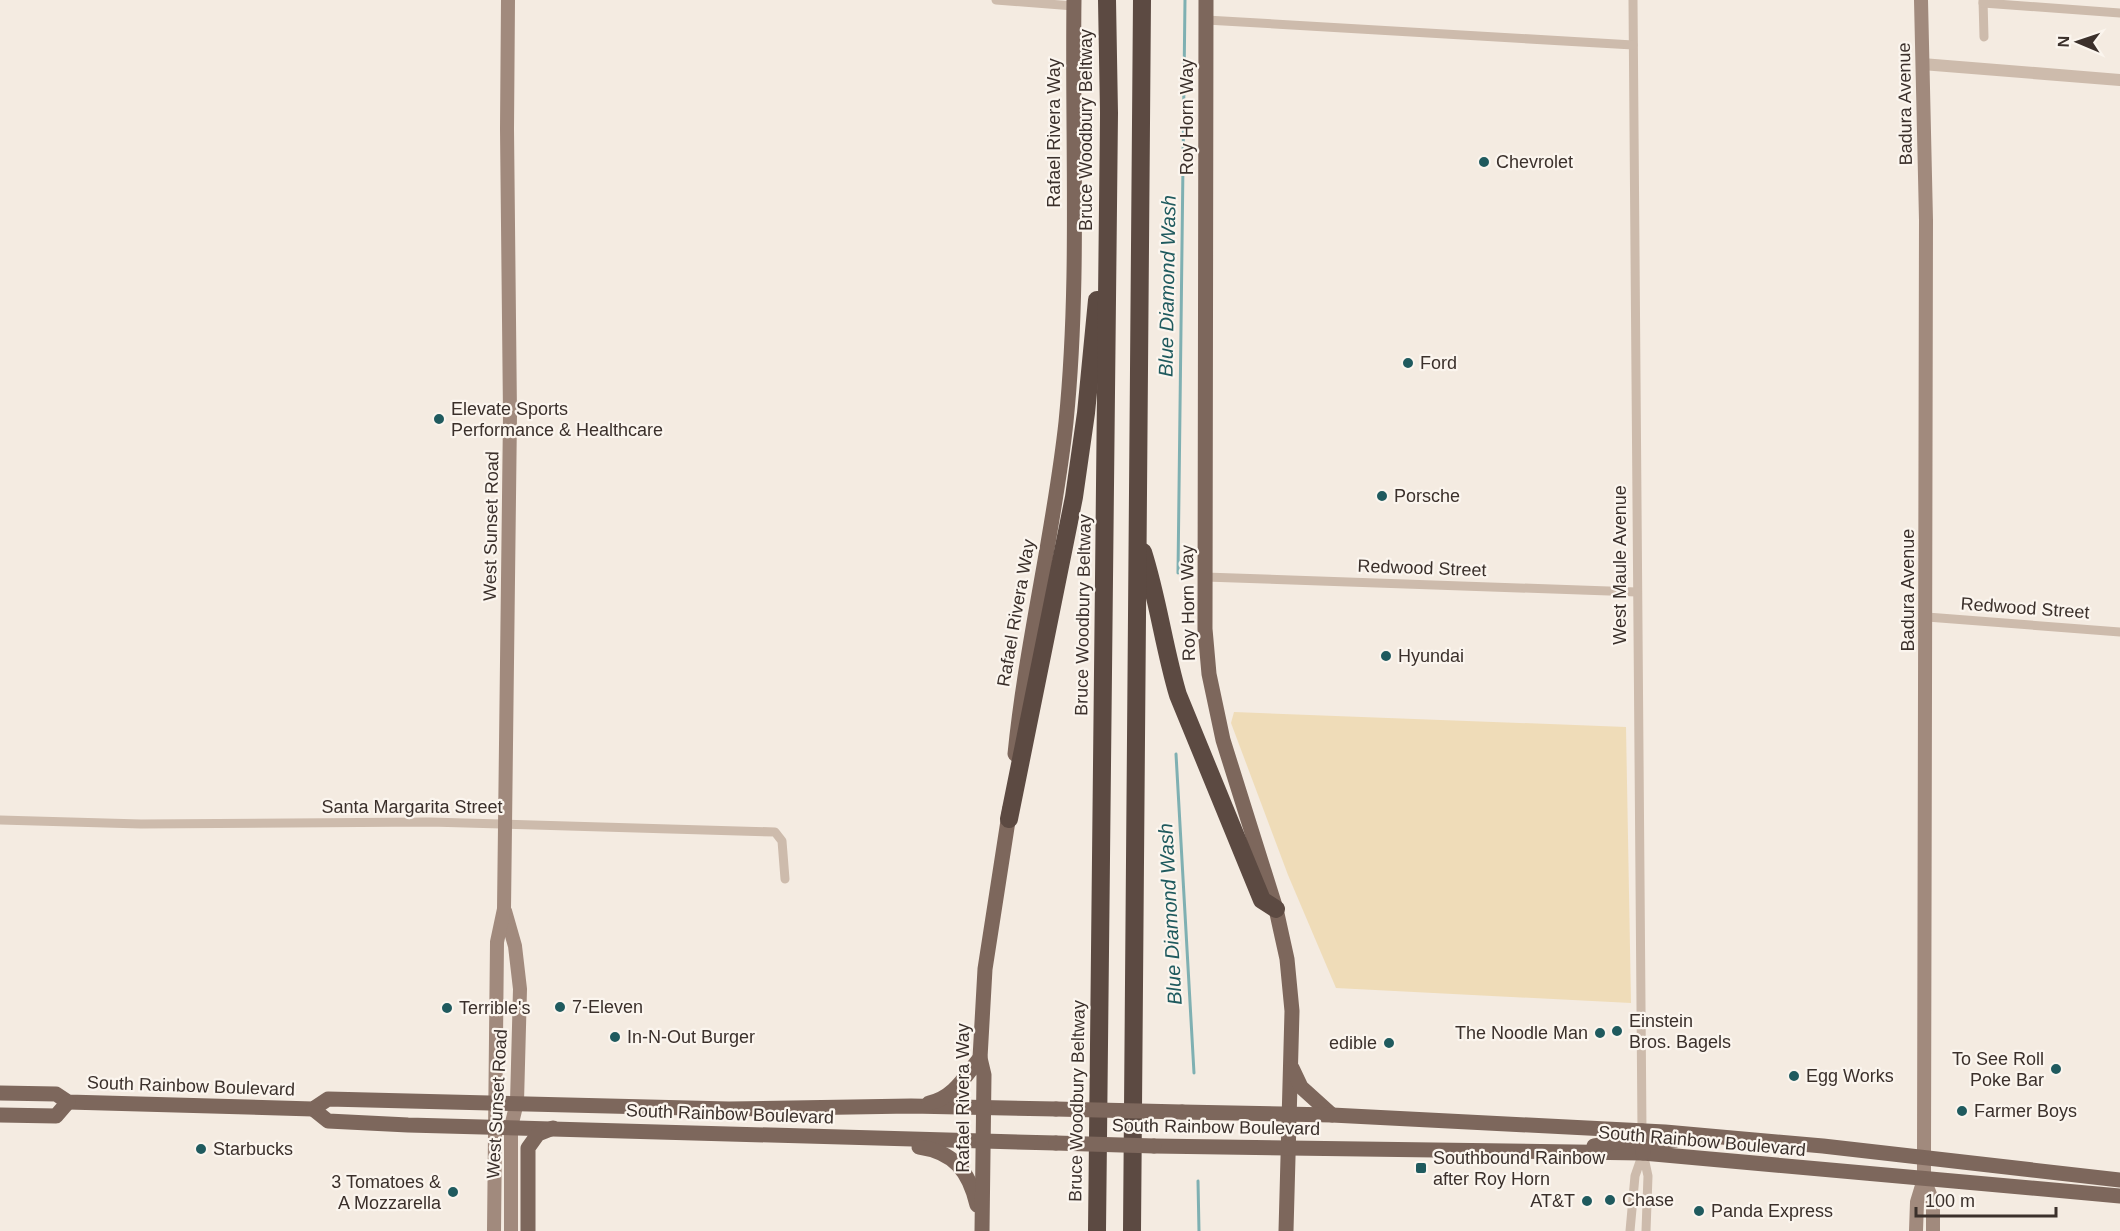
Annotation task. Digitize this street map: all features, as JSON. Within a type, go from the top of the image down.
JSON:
[{"type":"highway","name":"Bruce Woodbury Beltway","points":[[1097,1231],[1108,267],[1107,0]]},
{"type":"highway","points":[[1132,1231],[1142,0]]},
{"type":"highway","points":[[1008,819],[1074,497],[1086,413],[1097,302],[1108,267]]},
{"type":"highway","points":[[1138,536],[1160,611],[1168,661],[1178,695],[1262,900],[1275,909]]},
{"type":"main road","name":"West Sunset Road","points":[[494,1231],[497,942],[504,909],[510,415],[508,0]]},
{"type":"main road","name":"Roy Horn Way","points":[[1206,0],[1205,628],[1209,674],[1223,740],[1275,909],[1290,985],[1291,1065],[1286,1231]]},
{"type":"main road","name":"Badura Avenue","points":[[1916,1231],[1917,1202],[1924,1179],[1927,617],[1926,220],[1921,0]]},
{"type":"main road","name":"Rafael Rivera Way","points":[[982,1230],[984,1075],[980,1058],[985,969],[1008,819],[1020,704],[1057,486],[1071,351],[1074,3]]},
{"type":"main road","name":"West Sunset Road","points":[[504,909],[515,946],[520,989],[517,1102],[511,1127],[511,1231]]},
{"type":"main road","points":[[911,1106],[943,1098],[961,1084],[980,1058]]},
{"type":"main road","points":[[1291,1065],[1301,1087],[1332,1115]]},
{"type":"main road","name":"South Rainbow Boulevard","points":[[0,1093],[56,1094],[68,1101],[313,1109],[328,1099],[495,1101],[729,1109],[911,1106],[1332,1115],[1697,1135],[1823,1146],[2120,1180]]},
{"type":"main road","name":"South Rainbow Boulevard","points":[[0,1115],[56,1116],[68,1101]]},
{"type":"main road","name":"South Rainbow Boulevard","points":[[313,1109],[328,1121],[494,1127],[1289,1149],[1577,1150],[1642,1153],[2120,1196]]},
{"type":"main road","points":[[528,1231],[528,1148],[538,1134],[553,1128]]},
{"type":"main road","points":[[1577,1150],[1631,1140],[1642,1131]]},
{"type":"main road","points":[[814,1135],[854,1144],[940,1151],[966,1172],[974,1192],[982,1230]]},
{"type":"main road","points":[[1642,1153],[1643,1146],[1649,1142],[1664,1143],[1697,1135]]},
{"type":"main road","name":"Badura Avenue","points":[[1924,1179],[1934,1202],[1933,1231]]},
{"type":"street","points":[[996,0],[1074,3]]},
{"type":"street","name":"West Maule Avenue","points":[[1633,0],[1642,1131]]},
{"type":"street","points":[[1984,37],[1983,2],[2120,12]]},
{"type":"street","points":[[1206,20],[1633,45]]},
{"type":"street","points":[[1922,64],[2120,80]]},
{"type":"street","name":"Redwood Street","points":[[1206,577],[1637,592]]},
{"type":"street","name":"Redwood Street","points":[[1927,617],[2120,632]]},
{"type":"street","name":"Santa Margarita Street","points":[[0,820],[141,824],[505,824],[775,832],[782,841],[785,879]]},
{"type":"street","points":[[1630,1231],[1635,1176],[1642,1153]]},
{"type":"street","points":[[1642,1153],[1648,1176],[1646,1231]]},
{"type":"sand","points":[[1234,712],[1626,727],[1631,1003],[1336,988],[1288,875],[1231,723]]},
{"type":"waterway","name":"Blue Diamond Wash","points":[[1178,573],[1185,0]]},
{"type":"waterway","name":"Blue Diamond Wash","points":[[1176,754],[1194,1073]]},
{"type":"waterway","name":"Blue Diamond Wash","points":[[1198,1181],[1199,1231]]},
{"type":"place","name":"Chevrolet","points":[[1484,162]]},
{"type":"place","name":"Ford","points":[[1408,363]]},
{"type":"place","name":"Elevate Sports Performance & Healthcare","points":[[439,419]]},
{"type":"place","name":"Porsche","points":[[1382,496]]},
{"type":"place","name":"Hyundai","points":[[1386,656]]},
{"type":"place","name":"7-Eleven","points":[[560,1007]]},
{"type":"place","name":"Terrible's","points":[[447,1008]]},
{"type":"place","name":"Einstein Bros. Bagels","points":[[1617,1031]]},
{"type":"place","name":"The Noodle Man","points":[[1600,1033]]},
{"type":"place","name":"In-N-Out Burger","points":[[615,1037]]},
{"type":"place","name":"edible","points":[[1389,1043]]},
{"type":"place","name":"To See Roll Poke Bar","points":[[2056,1069]]},
{"type":"place","name":"Egg Works","points":[[1794,1076]]},
{"type":"place","name":"Farmer Boys","points":[[1962,1111]]},
{"type":"place","name":"Starbucks","points":[[201,1149]]},
{"type":"place","name":"Southbound Rainbow after Roy Horn","points":[[1421,1168]]},
{"type":"place","name":"3 Tomatoes & A Mozzarella","points":[[453,1192]]},
{"type":"place","name":"Chase","points":[[1610,1200]]},
{"type":"place","name":"AT&T","points":[[1587,1201]]},
{"type":"place","name":"Panda Express","points":[[1699,1211]]}]
